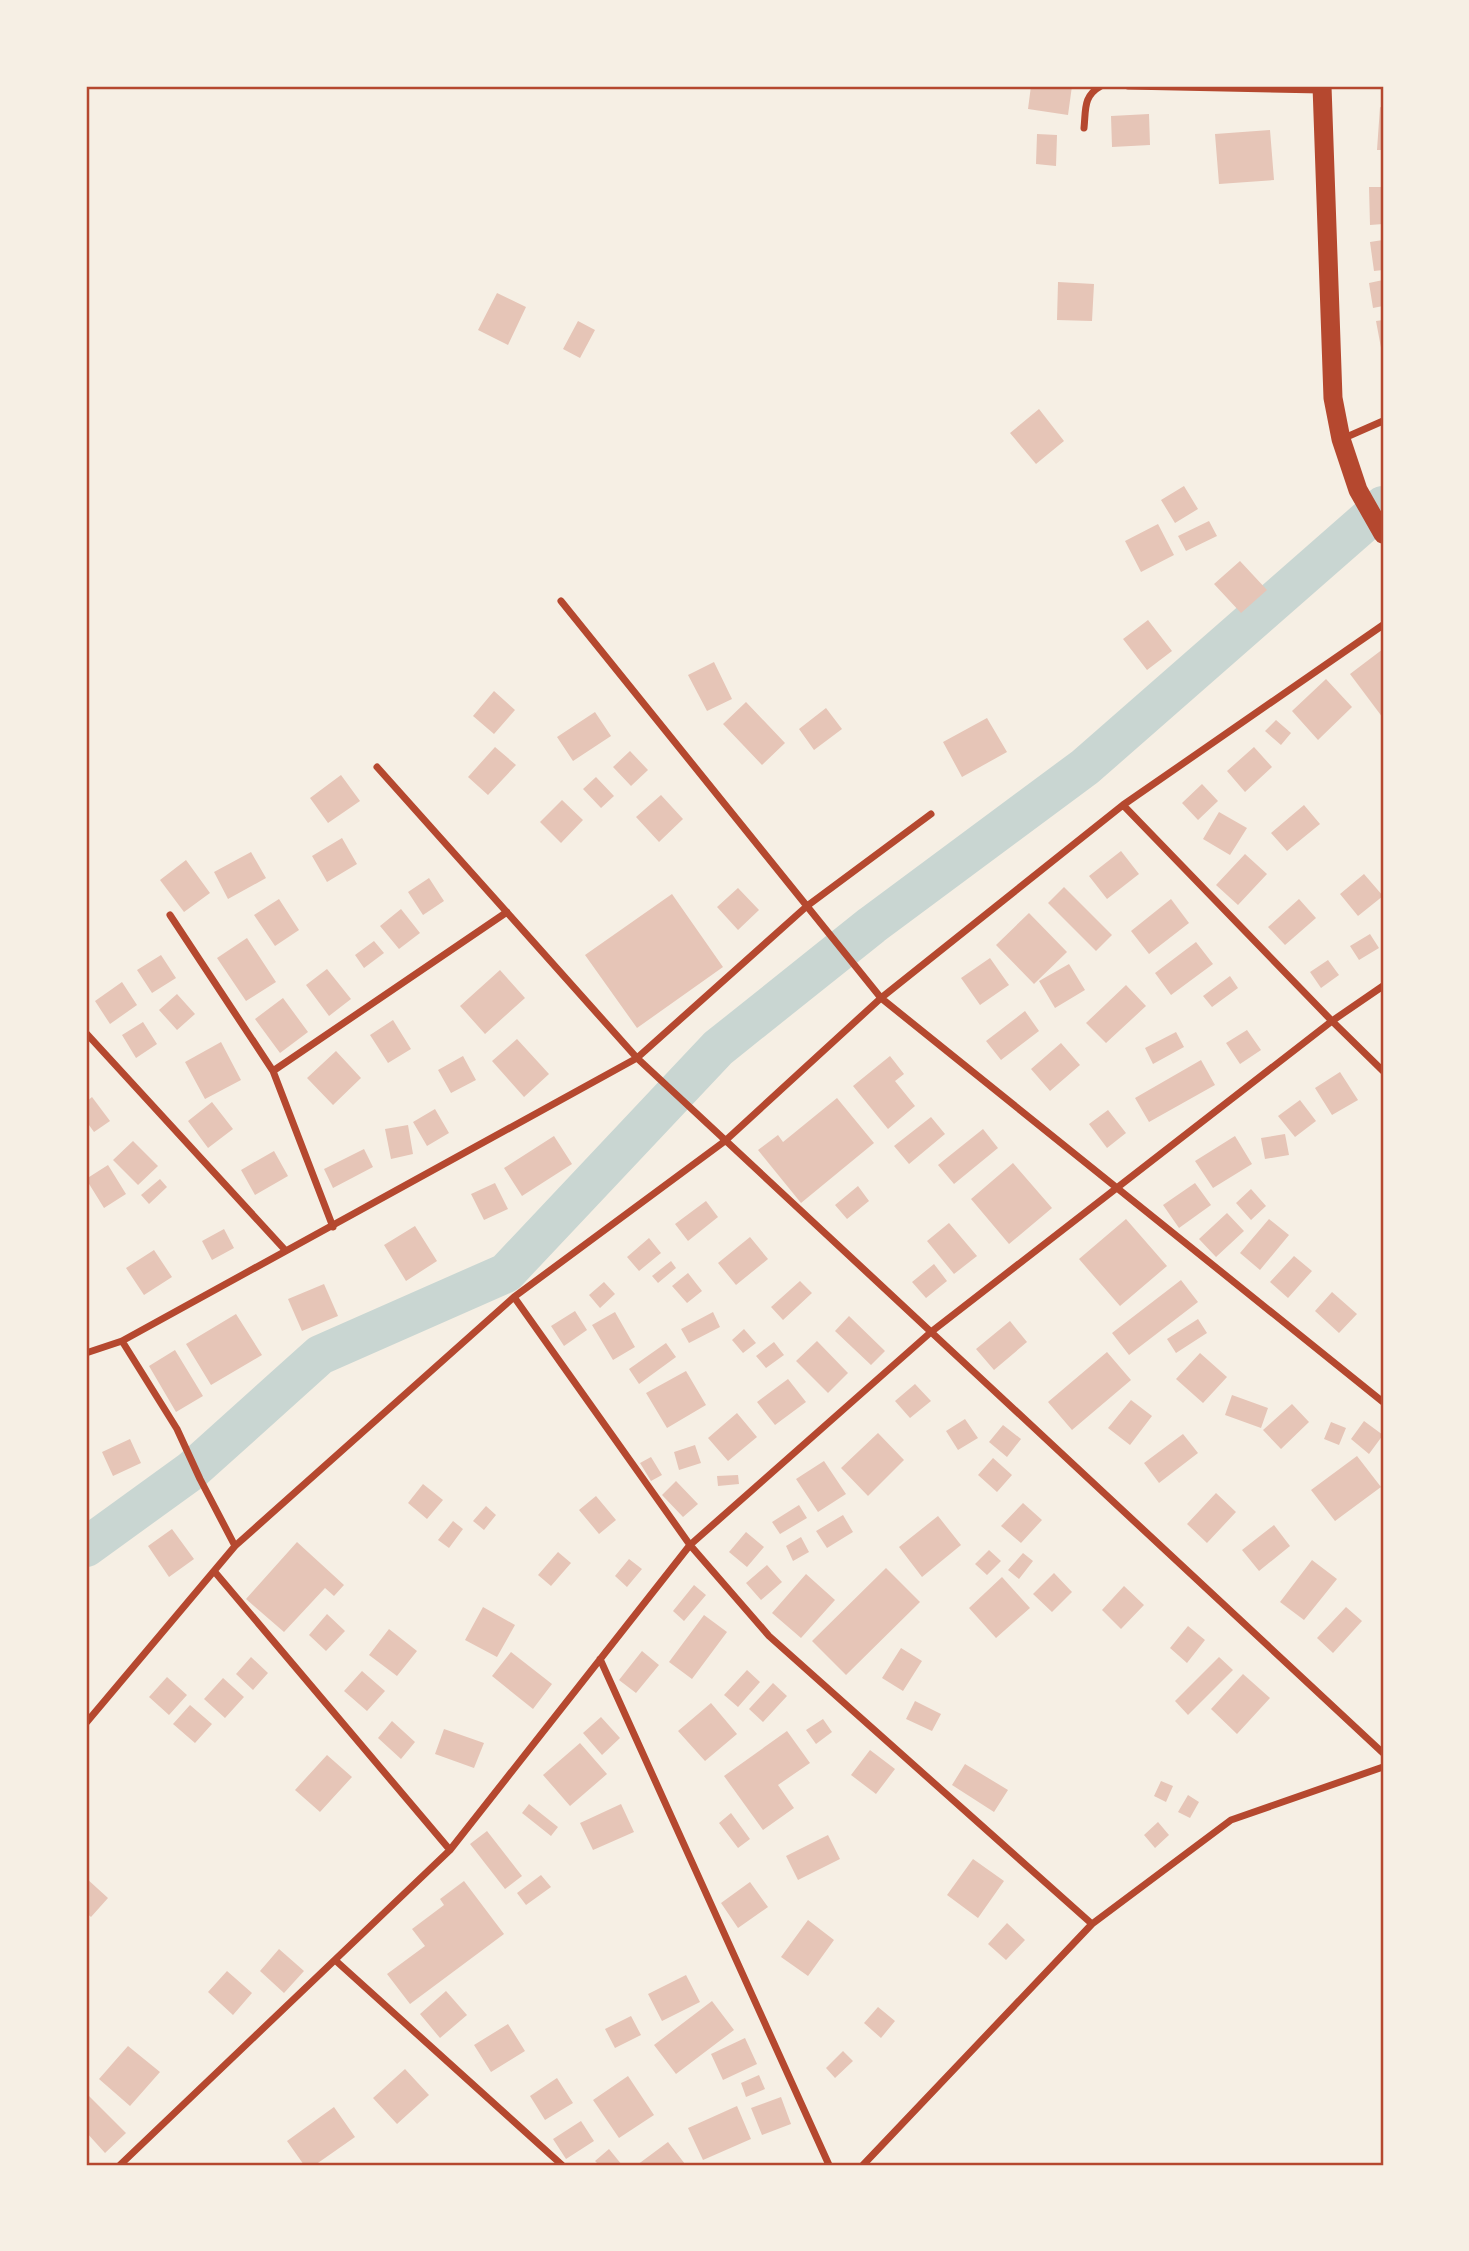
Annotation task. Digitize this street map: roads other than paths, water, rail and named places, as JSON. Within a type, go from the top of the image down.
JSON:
[{"type":"highway","points":[[1322,88],[1334,398],[1341,439],[1357,489],[1383,534]]},
{"type":"street","points":[[1084,128],[1086,103],[1091,91],[1101,86]]},
{"type":"street","points":[[1128,86],[1322,88]]},
{"type":"street","points":[[1341,439],[1383,421]]},
{"type":"street","points":[[561,601],[881,998],[1383,1402]]},
{"type":"street","points":[[86,1723],[235,1546],[514,1297],[725,1141],[881,998],[1123,805],[1383,625]]},
{"type":"street","points":[[377,767],[637,1058],[1383,1753]]},
{"type":"street","points":[[1123,805],[1383,1071]]},
{"type":"street","points":[[86,1353],[122,1341],[637,1058],[807,906],[931,814]]},
{"type":"street","points":[[273,1071],[507,912]]},
{"type":"street","points":[[170,915],[273,1071],[333,1227]]},
{"type":"street","points":[[120,2165],[450,1850],[690,1545],[931,1332],[1332,1021],[1383,986]]},
{"type":"street","points":[[86,1033],[286,1251]]},
{"type":"street","points":[[514,1297],[690,1545],[769,1636],[1092,1924]]},
{"type":"street","points":[[122,1341],[177,1429],[235,1546]]},
{"type":"street","points":[[214,1571],[450,1850]]},
{"type":"street","points":[[600,1659],[829,2165]]},
{"type":"street","points":[[863,2165],[1092,1924],[1231,1820],[1383,1767]]},
{"type":"street","points":[[335,1960],[562,2165]]},
{"type":"waterway","points":[[86,1547],[191,1471],[320,1355],[506,1273],[718,1048],[872,925],[1085,767],[1383,506]]}]
